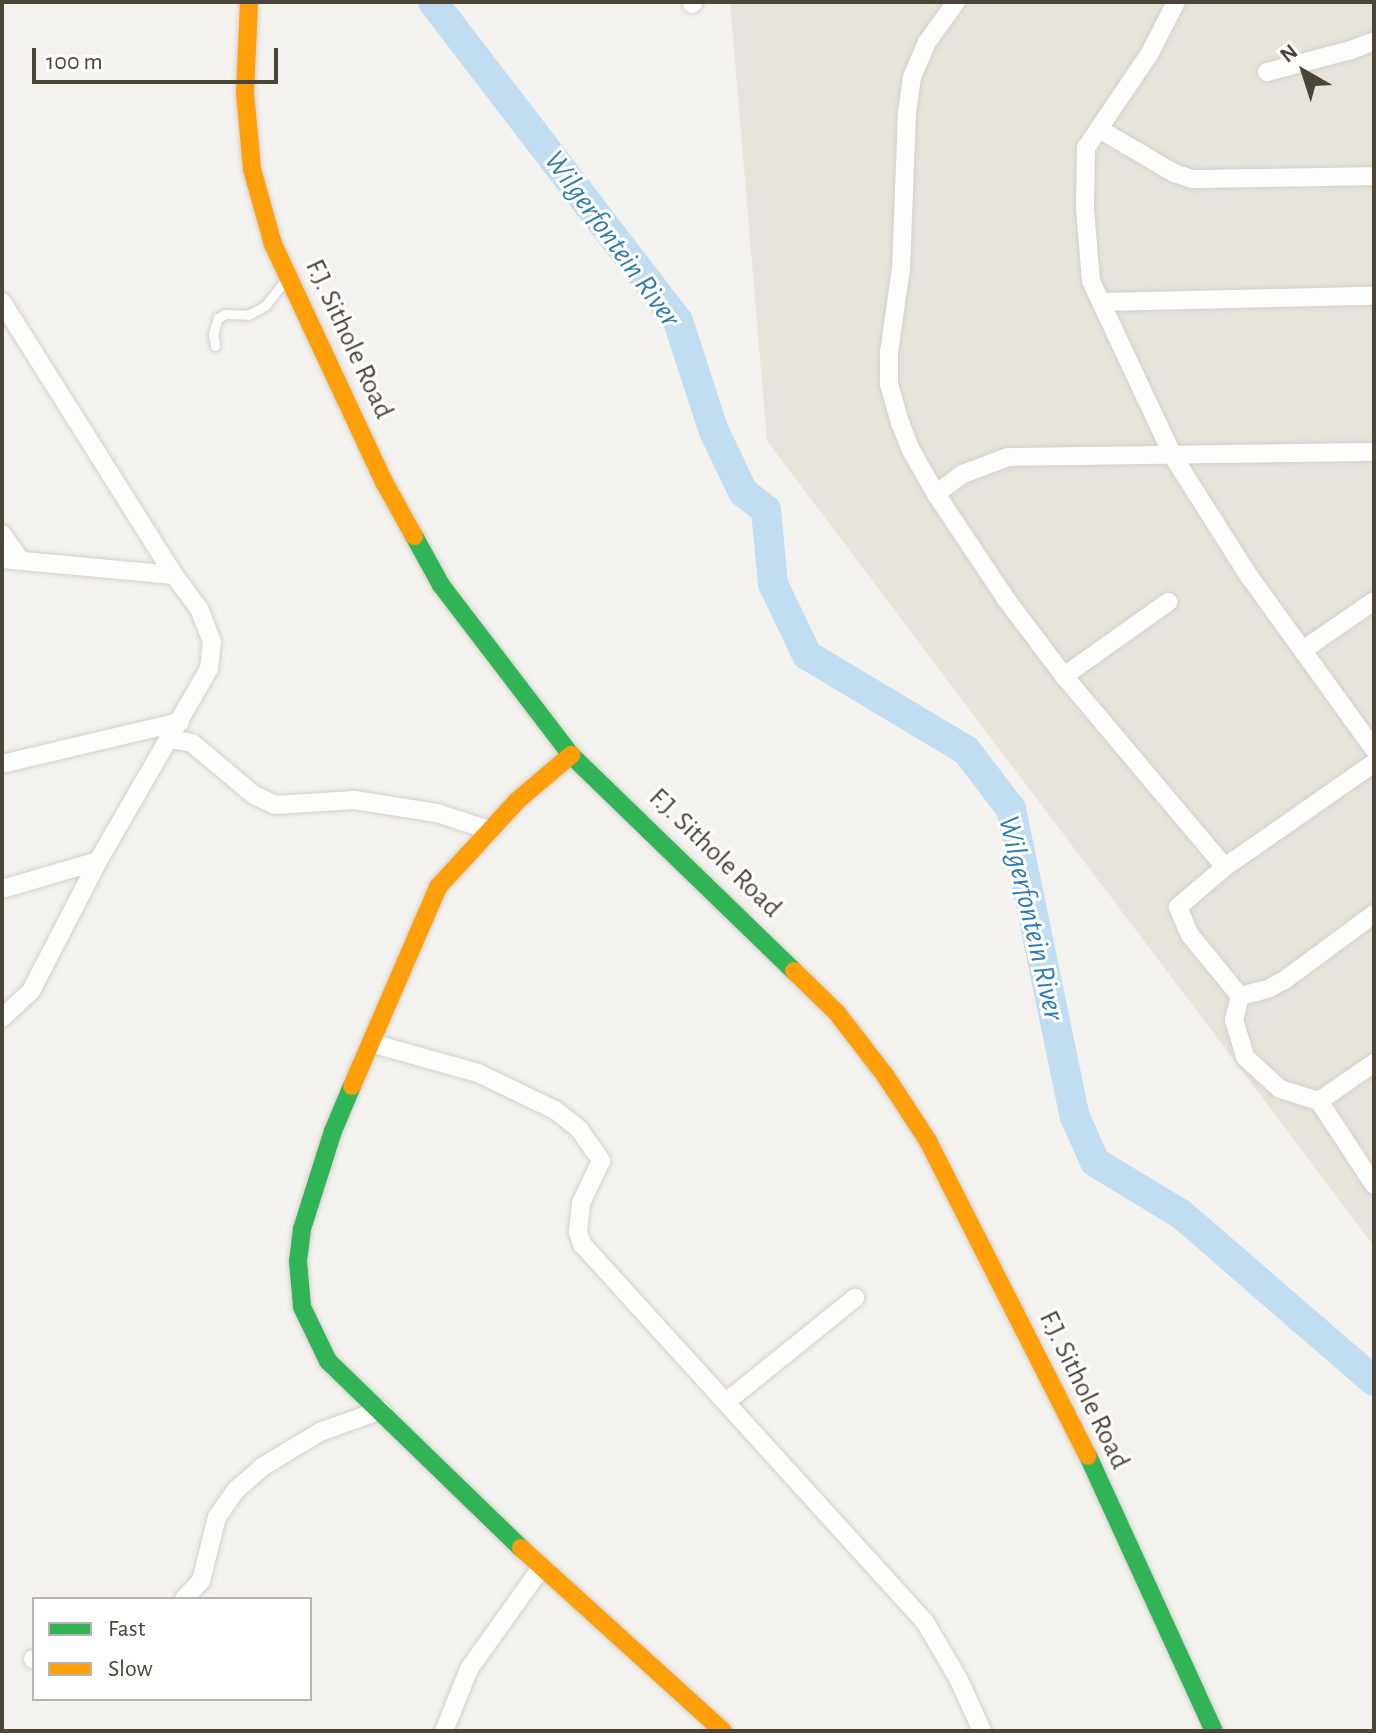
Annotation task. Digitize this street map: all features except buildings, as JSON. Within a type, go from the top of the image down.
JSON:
[{"type":"street","name":"F.J. Sithole Road","points":[[249,2],[245,93],[252,169],[273,244],[384,482],[441,585],[571,755],[837,1013],[885,1075],[928,1141],[1080,1439],[1214,1731]]},
{"type":"street","points":[[956,2],[927,42],[912,77],[907,113],[901,268],[889,352],[889,384],[900,422],[911,450],[936,494],[1064,676],[1225,867]]},
{"type":"street","points":[[1176,2],[1150,53],[1086,148],[1083,171],[1091,281],[1174,458],[1249,576],[1374,749]]},
{"type":"street","points":[[1267,72],[1374,41]]},
{"type":"street","points":[[1099,129],[1174,173],[1192,179],[1374,176]]},
{"type":"street","points":[[1101,302],[1374,296]]},
{"type":"street","points":[[2,302],[174,575],[200,610],[212,653],[209,669],[98,861],[31,991],[2,1018]]},
{"type":"street","points":[[936,494],[963,474],[1008,457],[1174,458],[1374,452]]},
{"type":"street","points":[[2,534],[11,559],[174,575]]},
{"type":"street","points":[[1303,650],[1374,601]]},
{"type":"street","points":[[1064,676],[1168,602]]},
{"type":"street","points":[[2,764],[180,722]]},
{"type":"street","points":[[170,739],[192,743],[254,795],[275,805],[365,802],[437,813],[489,830]]},
{"type":"street","points":[[571,755],[489,830],[438,887],[333,1131],[302,1229],[298,1261],[302,1307],[328,1361],[541,1568],[723,1731]]},
{"type":"street","points":[[1240,996],[1190,935],[1179,913],[1183,901],[1225,867],[1374,763]]},
{"type":"street","points":[[2,889],[98,861]]},
{"type":"street","points":[[1240,996],[1268,989],[1286,979],[1374,914]]},
{"type":"street","points":[[1240,996],[1234,1020],[1245,1057],[1280,1089],[1319,1101],[1374,1185]]},
{"type":"street","points":[[371,1043],[478,1073],[555,1110],[579,1129],[601,1161],[581,1203],[580,1240],[925,1622],[982,1731]]},
{"type":"street","points":[[1319,1101],[1374,1063]]},
{"type":"street","points":[[726,1402],[855,1298]]},
{"type":"street","points":[[186,1597],[201,1581],[217,1517],[236,1490],[262,1467],[320,1432],[381,1410]]},
{"type":"street","points":[[444,1731],[469,1669],[541,1568]]},
{"type":"lane","points":[[215,346],[213,334],[218,318],[225,314],[248,315],[265,306],[288,276]]},
{"type":"shaded area","points":[[730,2],[1374,2],[1374,1246],[767,441]]},
{"type":"waterway","name":"Wilgerfontein River","points":[[433,2],[678,321],[713,429],[743,492],[766,510],[773,584],[807,655],[966,750],[1011,809],[1075,1117],[1095,1162],[1181,1214],[1374,1381]]},
{"type":"traffic: fast","points":[[414,536],[441,585],[571,755],[794,971]]},
{"type":"traffic: fast","points":[[352,1086],[333,1131],[302,1229],[298,1261],[302,1307],[328,1361],[521,1548]]},
{"type":"traffic: fast","points":[[1088,1456],[1214,1731]]},
{"type":"traffic: slow","points":[[249,2],[245,93],[252,169],[273,244],[384,482],[414,536]]},
{"type":"traffic: slow","points":[[352,1086],[438,887],[518,800],[571,755]]},
{"type":"traffic: slow","points":[[794,971],[837,1013],[885,1075],[928,1141],[1088,1456]]},
{"type":"traffic: slow","points":[[521,1548],[723,1731]]}]
